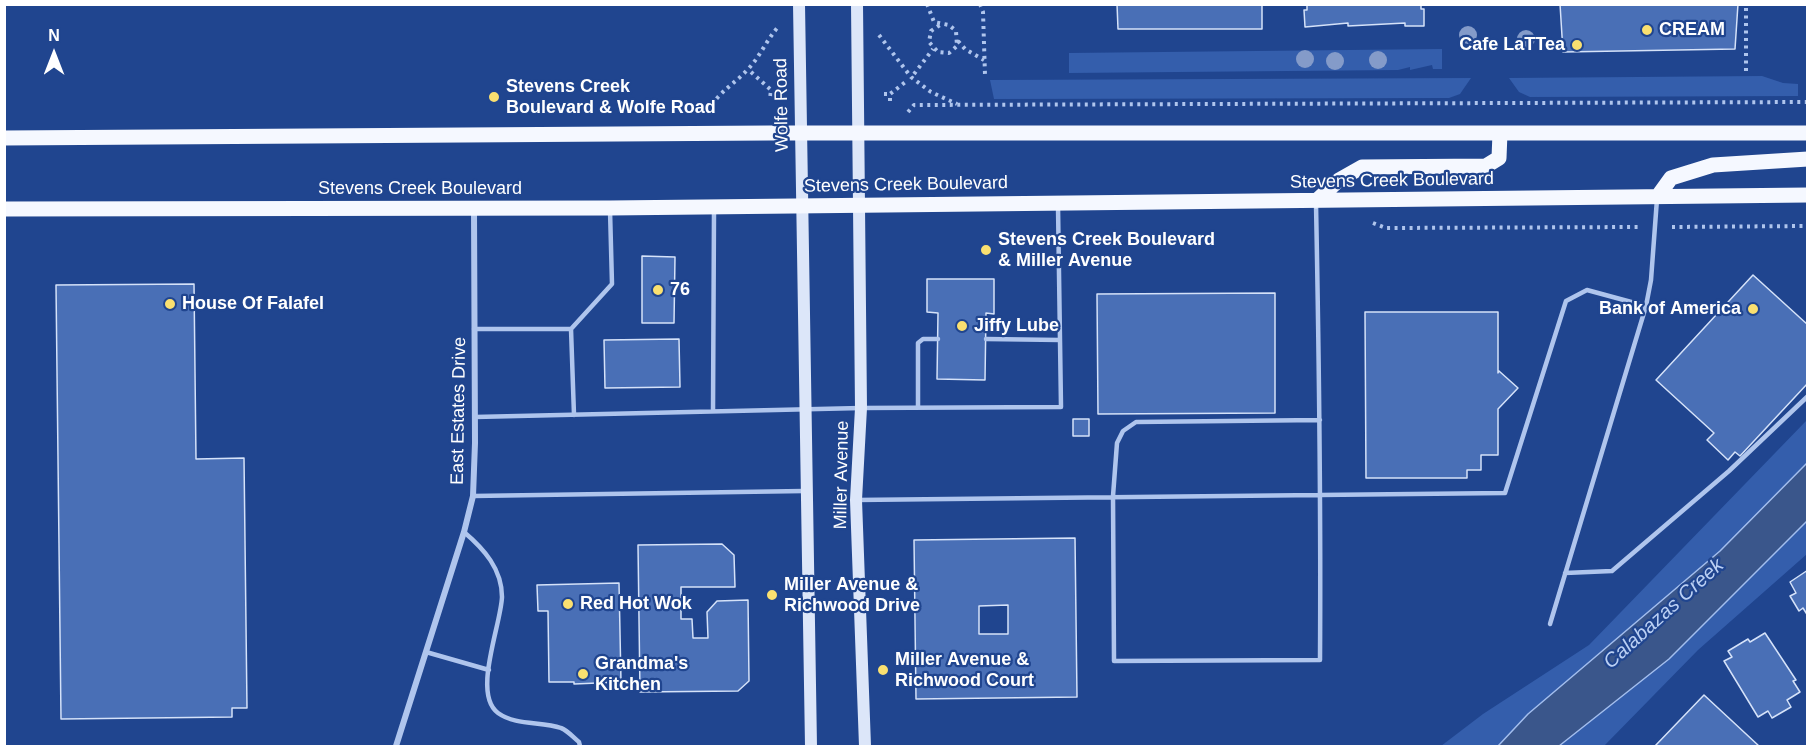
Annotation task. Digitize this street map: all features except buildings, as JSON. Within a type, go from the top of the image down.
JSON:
[{"type":"main road","name":"Wolfe Road","points":[[799,5],[801,206]]},
{"type":"main road","points":[[857,8],[859,205]]},
{"type":"main road","points":[[4,138],[696,133],[1808,133]]},
{"type":"main road","points":[[1316,201],[1339,180],[1362,167],[1486,166],[1500,158],[1500,133]]},
{"type":"main road","points":[[1658,196],[1671,178],[1713,165],[1808,159]]},
{"type":"main road","name":"Stevens Creek Boulevard","points":[[4,210],[610,208],[1808,195]]},
{"type":"main road","name":"Miller Avenue","points":[[859,205],[861,408],[856,500],[865,747]]},
{"type":"main road","name":"Miller Avenue","points":[[801,206],[811,747]]},
{"type":"street","name":"East Estates Drive","points":[[396,747],[464,532],[472,496],[475,417],[474,208]]},
{"type":"lane","points":[[1550,624],[1646,306],[1658,196]]},
{"type":"lane","points":[[1316,201],[1320,420],[1321,494],[1320,660],[1114,661],[1113,496],[1117,443],[1123,431],[1136,422],[1320,420]]},
{"type":"lane","points":[[475,417],[918,407],[1061,407],[1058,204]]},
{"type":"lane","points":[[713,411],[714,207]]},
{"type":"lane","points":[[574,415],[571,329],[612,285],[610,208]]},
{"type":"lane","points":[[856,500],[1505,493],[1566,301],[1587,290],[1646,306]]},
{"type":"lane","points":[[474,330],[571,329]]},
{"type":"lane","points":[[918,407],[918,343],[923,339],[938,339]]},
{"type":"lane","points":[[986,339],[1060,340]]},
{"type":"lane","points":[[1566,573],[1612,571],[1729,471],[1808,396]]},
{"type":"lane","points":[[472,496],[807,491]]},
{"type":"lane","points":[[464,532],[486,551],[498,575],[502,597],[489,670],[489,702],[498,713],[519,721],[562,728],[579,742],[580,747]]},
{"type":"lane","points":[[426,652],[489,670]]},
{"type":"path","points":[[927,4],[931,18],[929,42],[933,49],[949,53],[965,49]]},
{"type":"path","points":[[980,4],[983,12],[985,75]]},
{"type":"path","points":[[1746,4],[1746,71]]},
{"type":"path","points":[[696,133],[717,95],[748,69],[768,37],[799,5]]},
{"type":"path","points":[[857,8],[888,44],[911,77],[931,92],[960,105]]},
{"type":"path","points":[[931,18],[940,25],[952,27],[965,49],[985,61]]},
{"type":"path","points":[[931,31],[940,25]]},
{"type":"path","points":[[949,53],[954,50],[958,40]]},
{"type":"path","points":[[914,74],[933,49]]},
{"type":"path","points":[[751,72],[771,90],[772,95]]},
{"type":"path","points":[[884,94],[890,94],[908,80]]},
{"type":"path","points":[[890,94],[890,101]]},
{"type":"path","points":[[891,133],[914,105],[1808,102]]},
{"type":"path","points":[[1366,221],[1386,228],[1808,226]]},
{"type":"shaded area","points":[[1442,49],[1442,69],[1433,69],[1432,65],[1410,70],[1410,67],[1398,70],[1069,73],[1069,53]]},
{"type":"shaded area","points":[[1762,76],[1783,83],[1798,84],[1798,96],[1530,97],[1519,92],[1509,78]]},
{"type":"shaded area","points":[[1471,78],[1460,94],[1449,98],[994,99],[990,80]]},
{"type":"shaded area","points":[[1807,420],[1807,554],[1698,650],[1604,746],[1441,746],[1483,714],[1589,645]]},
{"type":"water","name":"Calabazas Creek","points":[[1807,463],[1807,521],[1669,659],[1559,746],[1498,746],[1528,714],[1720,551]]},
{"type":"place","name":"CREAM","points":[[1647,30]]},
{"type":"place","name":"Cafe LaTTea","points":[[1577,45]]},
{"type":"place","name":"Stevens Creek Boulevard & Wolfe Road","points":[[494,97]]},
{"type":"place","name":"Stevens Creek Boulevard & Miller Avenue","points":[[986,250]]},
{"type":"place","name":"76","points":[[658,290]]},
{"type":"place","name":"House Of Falafel","points":[[170,304]]},
{"type":"place","name":"Bank of America","points":[[1753,309]]},
{"type":"place","name":"Jiffy Lube","points":[[962,326]]},
{"type":"place","name":"Miller Avenue & Richwood Drive","points":[[772,595]]},
{"type":"place","name":"Red Hot Wok","points":[[568,604]]},
{"type":"place","name":"Miller Avenue & Richwood Court","points":[[883,670]]},
{"type":"place","name":"Grandma's Kitchen","points":[[583,674]]}]
